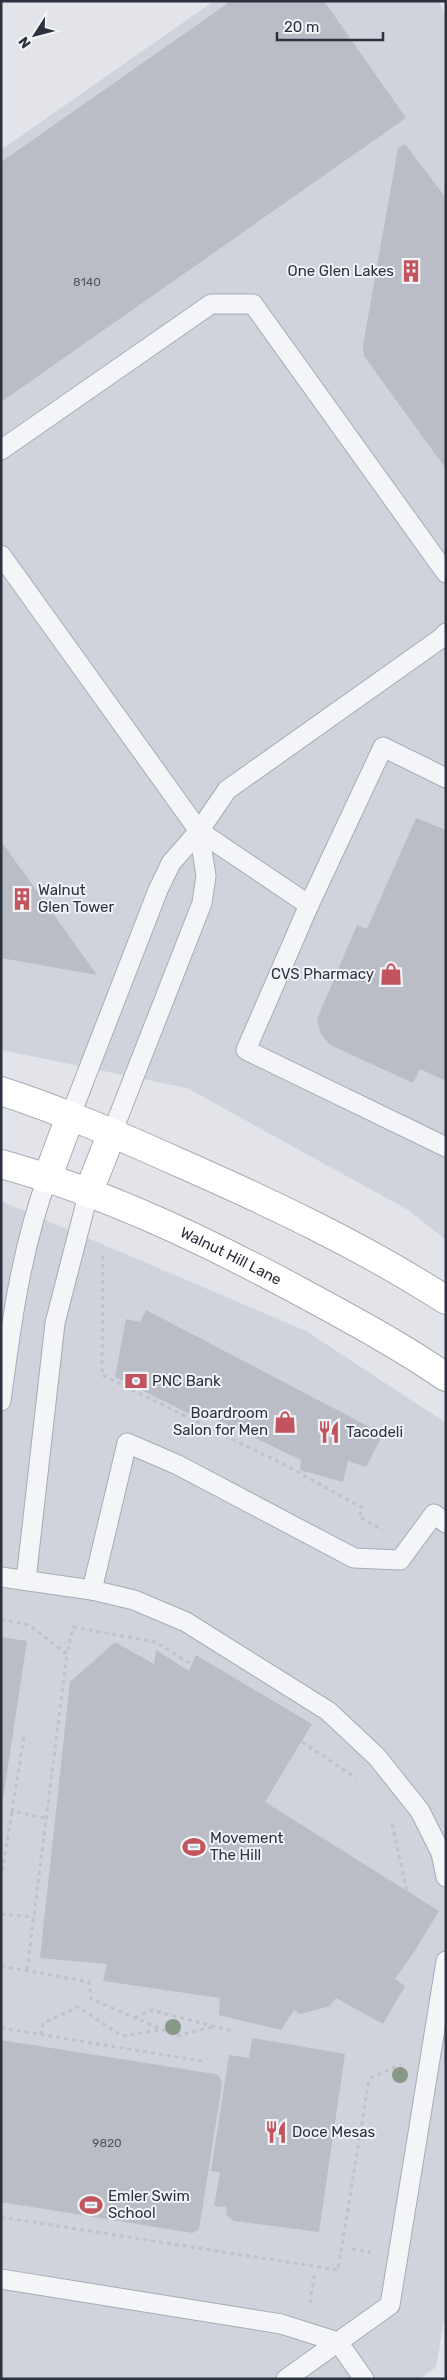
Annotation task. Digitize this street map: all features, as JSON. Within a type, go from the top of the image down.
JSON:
[{"type":"main road","points":[[1,1091],[37,1102],[247,1192],[403,1272],[446,1300]]},
{"type":"main road","points":[[48,1176],[70,1117]]},
{"type":"main road","points":[[88,1191],[112,1133]]},
{"type":"main road","name":"Walnut Hill Lane","points":[[1,1164],[48,1176],[88,1191],[237,1257],[357,1322],[446,1377]]},
{"type":"lane","points":[[1,450],[211,304],[253,304],[446,573]]},
{"type":"lane","points":[[1,555],[199,831],[309,905]]},
{"type":"lane","points":[[70,1117],[170,863],[199,831],[226,790],[440,639],[446,632]]},
{"type":"lane","points":[[446,778],[382,747],[309,905],[246,1050],[446,1146]]},
{"type":"lane","points":[[112,1133],[202,903],[206,876],[199,831]]},
{"type":"lane","points":[[1,1401],[15,1302],[33,1217],[48,1176]]},
{"type":"lane","points":[[26,1580],[55,1323],[88,1191]]},
{"type":"lane","points":[[92,1590],[126,1443],[178,1465],[354,1558],[400,1560],[434,1514],[446,1523]]},
{"type":"lane","points":[[1,1577],[92,1590],[134,1600],[186,1622],[328,1710],[377,1756],[420,1811],[440,1853],[446,1876]]},
{"type":"lane","points":[[286,2379],[390,2305],[446,1961]]},
{"type":"lane","points":[[1,2279],[281,2324],[338,2342],[364,2379]]},
{"type":"path","points":[[103,1255],[102,1375],[285,1465],[363,1508],[359,1517],[385,1531]]},
{"type":"path","points":[[1,1619],[29,1625],[67,1654]]},
{"type":"path","points":[[26,1970],[67,1654],[73,1627],[156,1642],[192,1665]]},
{"type":"path","points":[[1,1879],[24,1737]]},
{"type":"path","points":[[302,1742],[359,1780]]},
{"type":"path","points":[[12,1812],[45,1818]]},
{"type":"path","points":[[391,1818],[407,1891]]},
{"type":"path","points":[[1,1914],[33,1917]]},
{"type":"path","points":[[1,1966],[89,1982],[91,1999],[176,2036],[212,2027]]},
{"type":"path","points":[[41,2035],[43,2023],[78,2007],[122,2036],[161,2030]]},
{"type":"path","points":[[135,2018],[151,2010],[235,2032]]},
{"type":"path","points":[[1,2028],[202,2061]]},
{"type":"path","points":[[1,2217],[338,2270],[369,2079],[405,2061]]},
{"type":"shaded area","points":[[214,1],[439,1],[446,18],[446,1240],[408,1210],[187,1088],[1,1050],[1,150]]},
{"type":"shaded area","points":[[1,1201],[306,1331],[446,1423],[446,2308],[436,2367],[419,2379],[1,2379]]},
{"type":"building","points":[[231,1],[324,1],[406,118],[1,402],[1,162]]},
{"type":"building","name":"One Glen Lakes","points":[[405,144],[446,198],[446,469],[364,356],[363,345],[398,148]]},
{"type":"building","name":"CVS Pharmacy","points":[[416,818],[446,830],[446,1081],[420,1069],[413,1083],[330,1045],[321,1034],[317,1019],[357,925],[367,929]]},
{"type":"building","name":"Walnut Glen Tower","points":[[1,841],[97,975],[1,958]]},
{"type":"building","points":[[146,1310],[383,1434],[366,1467],[348,1461],[343,1482],[300,1470],[301,1460],[195,1409],[192,1415],[115,1377],[126,1319],[140,1322]]},
{"type":"building","points":[[1,1637],[27,1641],[2,1805],[1,1804]]},
{"type":"building","name":"Movement The Hill","points":[[115,1642],[154,1664],[156,1650],[189,1671],[196,1655],[312,1724],[265,1802],[439,1911],[395,1979],[405,1986],[383,2024],[336,1998],[330,2006],[300,2014],[294,2010],[281,2030],[219,2015],[220,1998],[103,1981],[107,1964],[40,1958],[70,1682]]},
{"type":"building","name":"Doce Mesas","points":[[252,2038],[345,2054],[319,2232],[234,2221],[227,2216],[226,2207],[214,2206],[220,2172],[211,2171],[229,2055],[249,2058]]},
{"type":"building","points":[[1,2040],[215,2074],[220,2077],[222,2085],[199,2229],[193,2233],[1,2202]]},
{"type":"place","name":"One Glen Lakes","points":[[411,271]]},
{"type":"place","name":"Walnut Glen Tower","points":[[22,899]]},
{"type":"place","name":"CVS Pharmacy","points":[[391,974]]},
{"type":"place","name":"PNC Bank","points":[[136,1381]]},
{"type":"place","name":"Boardroom Salon for Men","points":[[285,1422]]},
{"type":"place","name":"Tacodeli","points":[[329,1432]]},
{"type":"place","name":"Movement The Hill","points":[[194,1847]]},
{"type":"place","name":"Doce Mesas","points":[[276,2132]]},
{"type":"place","name":"Emler Swim School","points":[[91,2205]]}]
